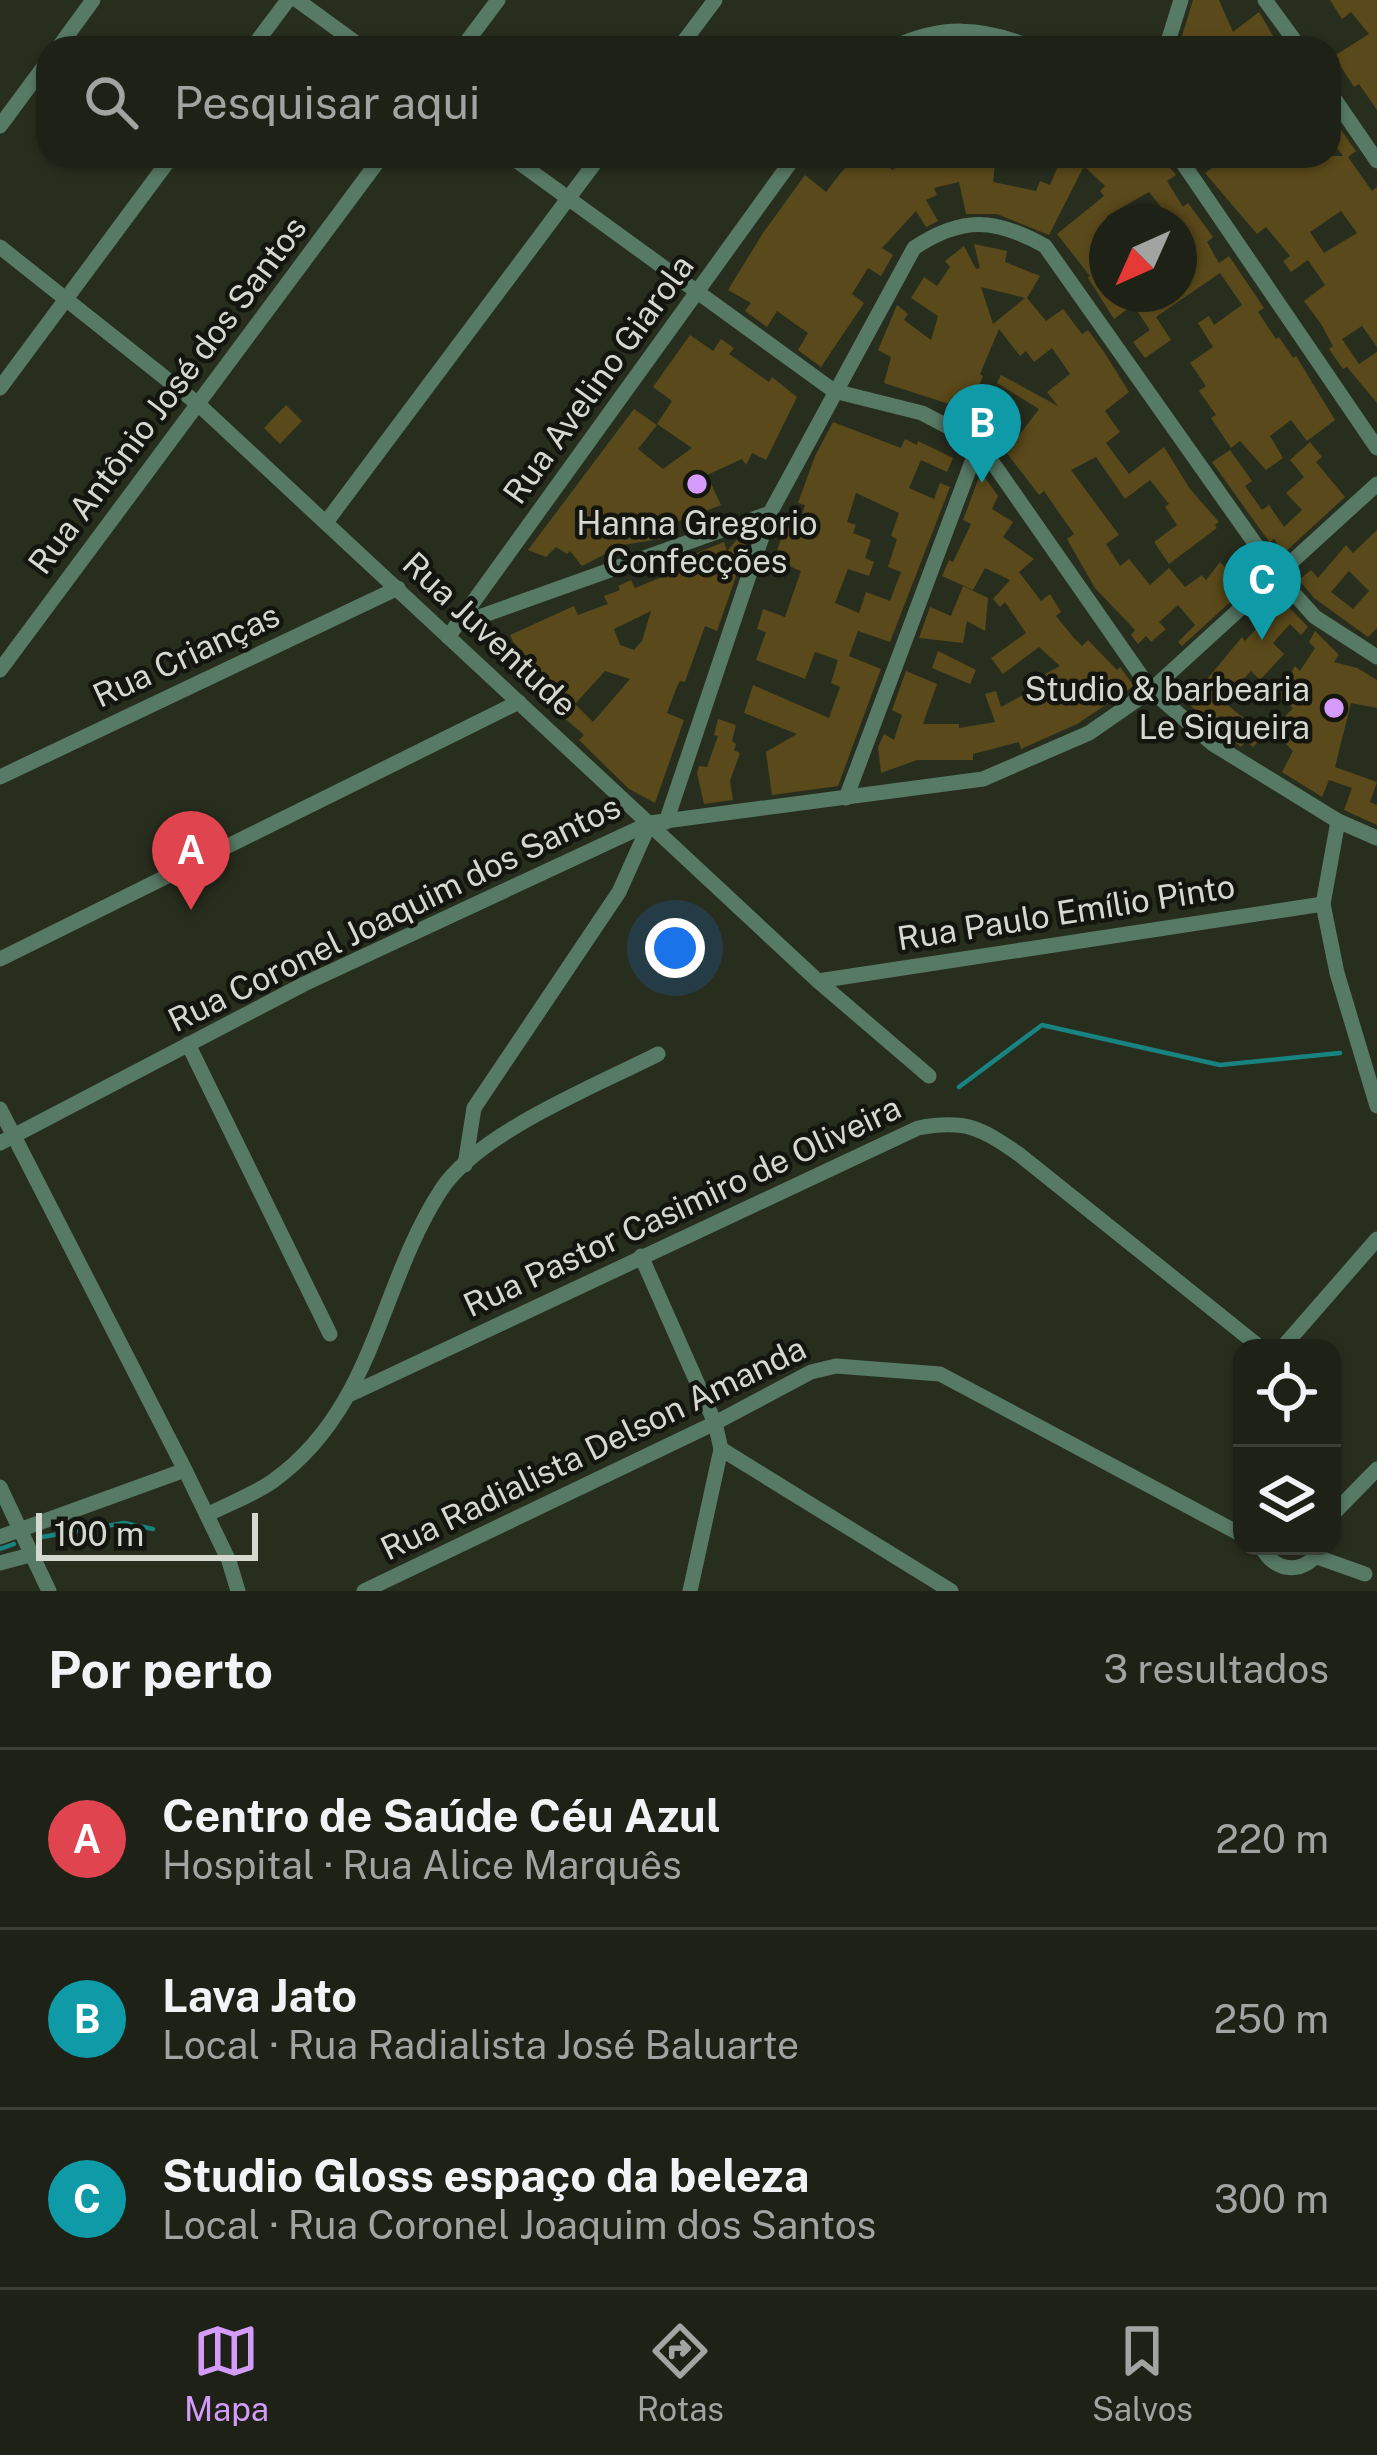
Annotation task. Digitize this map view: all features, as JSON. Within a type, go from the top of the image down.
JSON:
[{"type":"street","points":[[67,36],[94,0]]},
{"type":"street","points":[[262,36],[292,0],[345,36]]},
{"type":"street","points":[[471,36],[498,0]]},
{"type":"street","points":[[689,36],[715,0]]},
{"type":"street","points":[[1170,36],[1180,0]]},
{"type":"street","points":[[1265,0],[1291,36]]},
{"type":"street","points":[[920,36],[963,27],[1001,36]]},
{"type":"street","points":[[0,126],[36,78]]},
{"type":"street","points":[[1341,108],[1377,160]]},
{"type":"street","points":[[0,388],[163,168]]},
{"type":"street","name":"Rua Antônio José dos Santos","points":[[0,670],[373,168]]},
{"type":"street","points":[[526,168],[834,391],[922,413],[979,443],[1151,690],[1213,744],[1338,821],[1377,838]]},
{"type":"street","points":[[327,520],[591,168]]},
{"type":"street","name":"Rua Avelino Giarola","points":[[454,631],[786,168]]},
{"type":"street","points":[[1186,168],[1377,448]]},
{"type":"street","points":[[465,1165],[474,1108],[619,892],[658,822],[770,513],[914,248],[944,228],[976,224],[1016,230],[1045,246],[1278,576],[1315,617],[1377,657]]},
{"type":"street","name":"Rua Juventude","points":[[0,247],[198,404],[398,588],[454,631],[518,702],[658,822],[818,981],[929,1076]]},
{"type":"street","points":[[846,798],[979,443]]},
{"type":"street","name":"Rua Coronel Joaquim dos Santos","points":[[7,1139],[304,983],[658,822],[983,779],[1089,733],[1151,690],[1377,484]]},
{"type":"street","points":[[454,631],[770,513]]},
{"type":"street","name":"Rua Crianças","points":[[0,777],[398,588]]},
{"type":"street","points":[[0,958],[518,702]]},
{"type":"street","points":[[1338,821],[1323,904],[1337,973],[1371,1068],[1377,1106]]},
{"type":"street","name":"Rua Paulo Emílio Pinto","points":[[818,981],[1323,904]]},
{"type":"street","points":[[188,1044],[330,1334]]},
{"type":"street","points":[[207,1515],[271,1482],[316,1442],[351,1394],[403,1267],[442,1188],[483,1145],[658,1054]]},
{"type":"street","points":[[0,1109],[7,1139],[185,1470],[238,1591]]},
{"type":"street","name":"Rua Pastor Casimiro de Oliveira","points":[[351,1394],[918,1128],[948,1122],[986,1131],[1020,1154],[1250,1339]]},
{"type":"street","points":[[1290,1339],[1377,1239]]},
{"type":"street","points":[[641,1256],[715,1423],[721,1449],[690,1591]]},
{"type":"street","name":"Rua Radialista Delson Amanda","points":[[364,1591],[811,1372],[836,1366],[940,1374],[1233,1530]]},
{"type":"street","points":[[721,1449],[951,1591]]},
{"type":"street","points":[[1341,1506],[1377,1469]]},
{"type":"street","points":[[0,1537],[185,1470]]},
{"type":"street","points":[[0,1487],[49,1591]]},
{"type":"street","points":[[0,1563],[34,1554]]},
{"type":"street","points":[[1266,1555],[1288,1569],[1309,1564],[1316,1555]]},
{"type":"street","points":[[1327,1555],[1365,1574]]},
{"type":"building","points":[[1193,0],[1219,0],[1233,32],[1259,12],[1273,36],[1182,36]]},
{"type":"building","points":[[1330,0],[1377,0],[1377,110],[1341,67],[1341,52],[1369,34],[1351,12],[1342,19]]},
{"type":"building","points":[[1341,130],[1356,151],[1348,157],[1372,191],[1377,187],[1377,347],[1362,326],[1342,339],[1359,364],[1377,352],[1377,403],[1347,367],[1343,369],[1304,301],[1325,285],[1308,260],[1291,272],[1283,261],[1290,256],[1266,227],[1257,234],[1205,173],[1212,168],[1341,168]],"holes":[[[1341,211],[1357,233],[1324,253],[1310,232]]]},
{"type":"building","points":[[845,168],[995,168],[993,182],[1036,191],[1040,181],[1050,185],[1057,168],[1083,168],[1049,235],[997,214],[966,214],[959,182],[934,188],[937,195],[926,200],[938,221],[926,227],[916,211],[882,248],[893,255],[881,276],[868,268],[852,294],[864,303],[821,367],[798,350],[808,333],[777,311],[767,327],[745,311],[751,303],[728,290],[805,175],[826,192]]},
{"type":"building","points":[[1086,168],[1170,168],[1176,175],[1167,181],[1181,204],[1159,204],[1149,192],[1128,204],[1094,204],[1104,196],[1100,191],[1105,186]]},
{"type":"building","points":[[1089,208],[1089,275],[1057,234]]},
{"type":"building","points":[[1197,215],[1213,237],[1207,242],[1219,263],[1229,256],[1264,308],[1258,312],[1276,339],[1296,356],[1335,420],[1307,441],[1291,420],[1270,436],[1283,458],[1266,470],[1240,441],[1231,448],[1211,418],[1216,415],[1199,391],[1206,386],[1190,363],[1213,347],[1198,323],[1209,316],[1214,325],[1242,305],[1220,273],[1197,289]]},
{"type":"building","points":[[974,244],[1007,251],[1005,262],[1040,276],[1027,298],[1046,321],[1063,309],[1082,334],[1088,330],[1129,392],[1105,411],[1120,432],[1106,443],[1129,474],[1164,447],[1190,489],[1219,522],[1169,564],[1154,542],[1177,525],[1165,507],[1169,504],[1150,480],[1125,499],[1096,457],[1071,470],[1119,535],[1106,544],[1120,566],[1129,559],[1150,585],[1169,568],[1185,587],[1202,575],[1206,580],[1220,562],[1241,583],[1237,588],[1241,592],[1182,646],[1178,642],[1195,625],[1178,605],[1159,622],[1166,629],[1151,642],[1146,636],[1138,644],[1131,635],[1135,630],[1095,588],[1067,539],[1074,534],[1044,491],[1039,495],[1006,452],[1039,409],[997,383],[1001,375],[1058,406],[1047,392],[1070,374],[1052,348],[1034,362],[1026,351],[1020,356],[999,329],[980,374],[976,394],[982,396],[972,423],[947,412],[949,404],[884,383],[891,357],[878,350],[897,305],[908,314],[904,320],[931,340],[938,316],[911,298],[924,277],[937,286],[950,267],[945,261],[964,246],[976,269],[980,268]],"holes":[[[981,287],[1025,298],[993,324]]]},
{"type":"building","points":[[1138,312],[1163,312],[1156,317],[1171,340],[1145,358],[1133,342],[1150,330]]},
{"type":"building","points":[[690,335],[713,351],[721,339],[734,348],[729,354],[797,397],[766,460],[752,453],[746,465],[742,459],[707,475],[721,505],[656,530],[660,539],[623,545],[582,566],[570,551],[567,554],[556,547],[546,557],[528,550],[634,409],[657,425],[638,449],[663,469],[692,448],[657,424],[672,401],[653,387]]},
{"type":"building","points":[[286,405],[302,421],[280,444],[264,428]]},
{"type":"building","points":[[833,422],[901,448],[905,439],[917,445],[918,441],[953,458],[947,472],[921,460],[909,488],[934,499],[940,483],[950,487],[890,642],[858,631],[849,656],[881,669],[838,786],[772,795],[766,752],[797,734],[744,713],[753,685],[829,718],[840,687],[831,683],[838,660],[815,652],[805,679],[756,660],[766,632],[757,629],[763,609],[785,617],[801,571],[774,560],[785,526],[797,531],[805,505],[798,503]],"holes":[[[856,493],[899,513],[888,567],[901,572],[890,601],[866,592],[859,613],[835,603],[848,569],[869,576],[874,562],[865,558],[871,540],[853,533],[856,525],[847,522]]]},
{"type":"building","points":[[1310,442],[1322,457],[1316,462],[1345,497],[1284,553],[1262,532],[1212,462],[1230,450],[1252,481],[1245,486],[1262,510],[1269,505],[1284,527],[1302,510],[1286,493],[1304,477],[1290,460]]},
{"type":"building","points":[[981,472],[998,496],[992,509],[1013,522],[1003,537],[1034,559],[1019,572],[1041,601],[1050,594],[1061,612],[1056,616],[1082,646],[1088,640],[1134,686],[1077,724],[1021,749],[1019,742],[973,754],[973,760],[917,760],[881,773],[878,747],[884,734],[894,740],[902,715],[892,710],[906,671],[937,684],[923,724],[959,724],[959,728],[995,722],[985,694],[996,691],[1001,707],[1034,689],[1032,681],[1060,666],[1039,647],[1003,674],[991,658],[1026,633],[1005,602],[1000,607],[993,599],[1010,580],[985,568],[973,590],[942,576],[971,524],[963,520]]},
{"type":"building","points":[[1377,530],[1377,628],[1368,637],[1314,598],[1299,580],[1311,570],[1318,578],[1346,545],[1353,553]],"holes":[[[1349,571],[1369,591],[1353,609],[1331,592]]]},
{"type":"building","points":[[751,533],[717,631],[705,626],[685,682],[680,681],[667,713],[684,720],[655,803],[629,789],[579,740],[584,735],[504,665],[521,659],[510,635],[574,606],[578,615],[608,604],[604,596],[620,590],[618,586],[631,580],[635,588],[662,577],[659,568],[724,542],[727,551],[740,536]],"holes":[[[651,611],[642,641],[634,650],[620,645],[614,629]],[[605,671],[630,679],[593,722],[575,704]]]},
{"type":"building","points":[[963,586],[988,598],[985,631],[967,621],[963,643],[919,638],[930,607],[951,616]]},
{"type":"building","points":[[1282,600],[1308,627],[1301,635],[1290,624],[1273,643],[1284,654],[1260,680],[1251,671],[1223,701],[1264,735],[1253,747],[1246,741],[1241,747],[1182,699],[1195,687],[1198,690],[1242,637],[1245,641]]},
{"type":"building","points":[[1315,631],[1339,655],[1334,662],[1377,680],[1377,708],[1351,703],[1335,767],[1377,782],[1370,802],[1377,805],[1377,825],[1344,810],[1352,788],[1329,780],[1322,797],[1282,772],[1293,751],[1272,730],[1293,708],[1277,697],[1295,666],[1300,671],[1315,648],[1309,642]]},
{"type":"building","points":[[938,651],[976,670],[970,684],[932,668]]},
{"type":"building","points":[[718,719],[736,725],[732,741],[740,753],[730,781],[733,800],[704,804],[697,773],[699,766],[707,767],[718,736],[714,735]]},
{"type":"waterway","points":[[959,1087],[1042,1025],[1220,1065],[1340,1053]]},
{"type":"waterway","points":[[42,1537],[124,1523],[153,1529]]},
{"type":"waterway","points":[[0,1549],[14,1544]]},
{"type":"place","name":"Lava Jato","points":[[982,483]]},
{"type":"place","name":"Hanna Gregorio Confecções","points":[[697,484]]},
{"type":"place","name":"Studio Gloss espaço da beleza","points":[[1262,640]]},
{"type":"place","name":"Studio & barbearia Le Siqueira","points":[[1334,708]]},
{"type":"place","name":"Centro de Saúde Céu Azul","points":[[191,910]]}]
